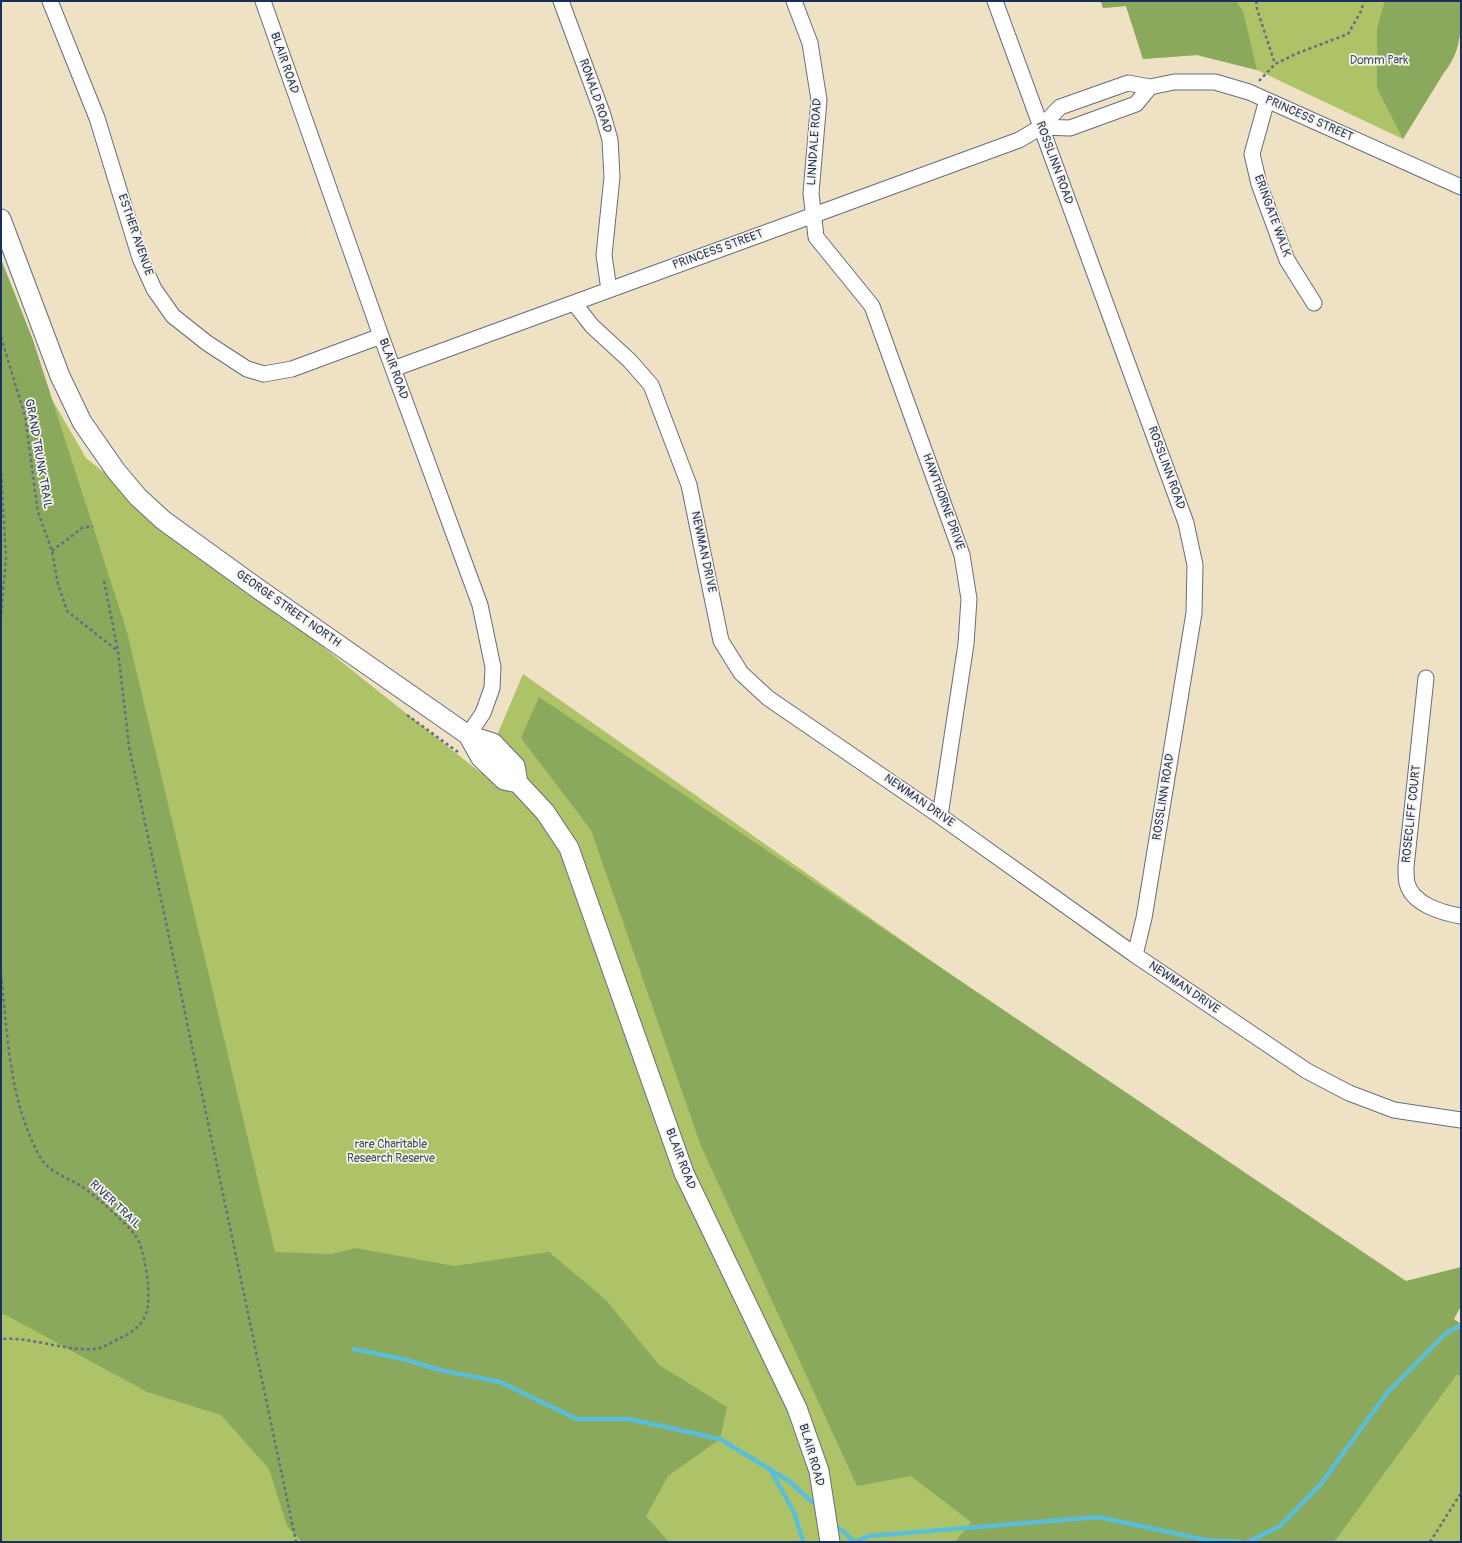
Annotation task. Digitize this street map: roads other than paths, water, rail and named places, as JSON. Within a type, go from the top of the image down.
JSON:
[{"type":"main road","name":"GEORGE STREET NORTH","points":[[1,219],[60,376],[82,422],[116,471],[138,496],[163,520],[257,588],[468,735]]},
{"type":"main road","name":"BLAIR ROAD","points":[[468,735],[493,743],[515,766],[518,784],[545,812],[569,848],[684,1174],[797,1408],[818,1471],[830,1542]]},
{"type":"street","name":"ESTHER AVENUE","points":[[50,1],[97,118],[140,258],[154,289],[173,316],[207,343],[247,369],[264,374],[292,369],[381,336]]},
{"type":"street","name":"BLAIR ROAD","points":[[263,1],[392,369],[480,605],[493,667],[492,688],[483,713],[468,735]]},
{"type":"street","name":"RONALD ROAD","points":[[561,1],[603,115],[610,140],[612,177],[604,255],[609,290]]},
{"type":"street","name":"LINNDALE ROAD","points":[[794,1],[810,43],[819,100],[812,193],[814,215]]},
{"type":"street","name":"ROSSLINN ROAD","points":[[995,1],[1186,523],[1196,564],[1194,613],[1144,918],[1136,955]]},
{"type":"street","name":"PRINCESS STREET","points":[[392,369],[1019,140],[1041,127],[1060,107],[1128,83],[1150,87],[1174,82],[1215,82],[1249,92],[1461,187]]},
{"type":"street","points":[[1041,127],[1070,128],[1136,104],[1150,87]]},
{"type":"street","name":"ERINGATE WALK","points":[[1267,100],[1252,154],[1259,184],[1287,260],[1314,303]]},
{"type":"street","name":"HAWTHORNE DRIVE","points":[[814,215],[816,237],[872,306],[962,555],[969,599],[966,644],[940,816]]},
{"type":"street","name":"NEWMAN DRIVE","points":[[574,303],[592,326],[630,361],[651,385],[689,485],[721,641],[740,673],[768,698],[940,816],[1136,955],[1306,1071],[1349,1093],[1394,1110],[1461,1120]]},
{"type":"street","name":"ROSECLIFF COURT","points":[[1426,678],[1406,867],[1407,884],[1416,897],[1430,907],[1461,916]]},
{"type":"waterway","points":[[1248,1542],[1280,1526],[1320,1485],[1387,1393],[1445,1334],[1461,1325]]},
{"type":"waterway","points":[[354,1349],[403,1359],[440,1370],[500,1382],[577,1419],[629,1419],[720,1439],[789,1481],[812,1502]]},
{"type":"waterway","points":[[771,1471],[794,1512],[803,1542]]},
{"type":"waterway","points":[[855,1542],[869,1536],[1098,1517],[1206,1540],[1240,1542]]},
{"type":"waterway","points":[[839,1528],[855,1542]]},
{"type":"park label","name":"Domm Park","points":[[1379,61]]},
{"type":"park label","name":"rare Charitable Research Reserve","points":[[391,1152]]}]
